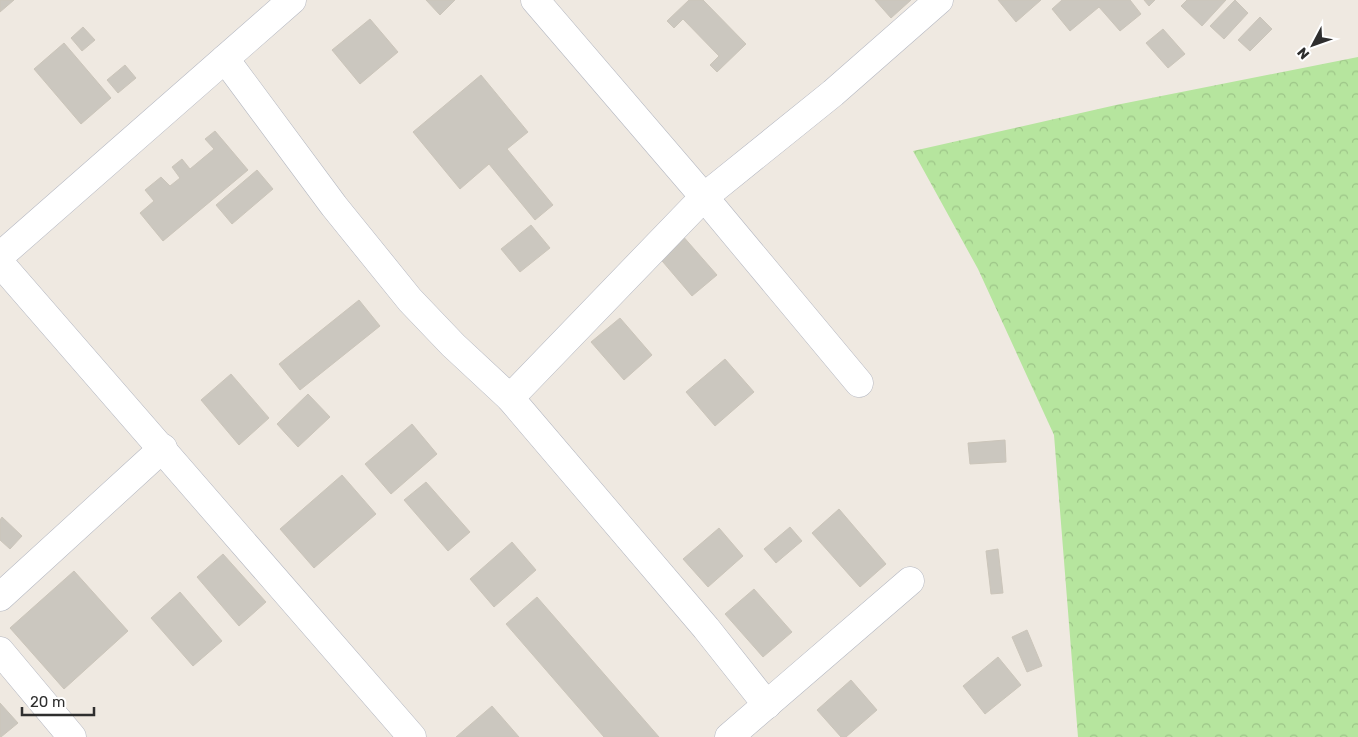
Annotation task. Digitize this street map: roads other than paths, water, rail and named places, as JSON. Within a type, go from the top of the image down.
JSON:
[{"type":"street","points":[[0,256],[292,0]]},
{"type":"street","points":[[535,0],[704,197],[858,383]]},
{"type":"street","points":[[510,398],[704,197],[833,93],[939,0]]},
{"type":"street","points":[[225,59],[334,206],[410,300],[510,398],[706,628],[767,706]]},
{"type":"street","points":[[0,263],[163,448],[412,737]]},
{"type":"street","points":[[0,597],[163,448]]},
{"type":"street","points":[[729,737],[910,581]]},
{"type":"street","points":[[0,650],[72,737]]}]
